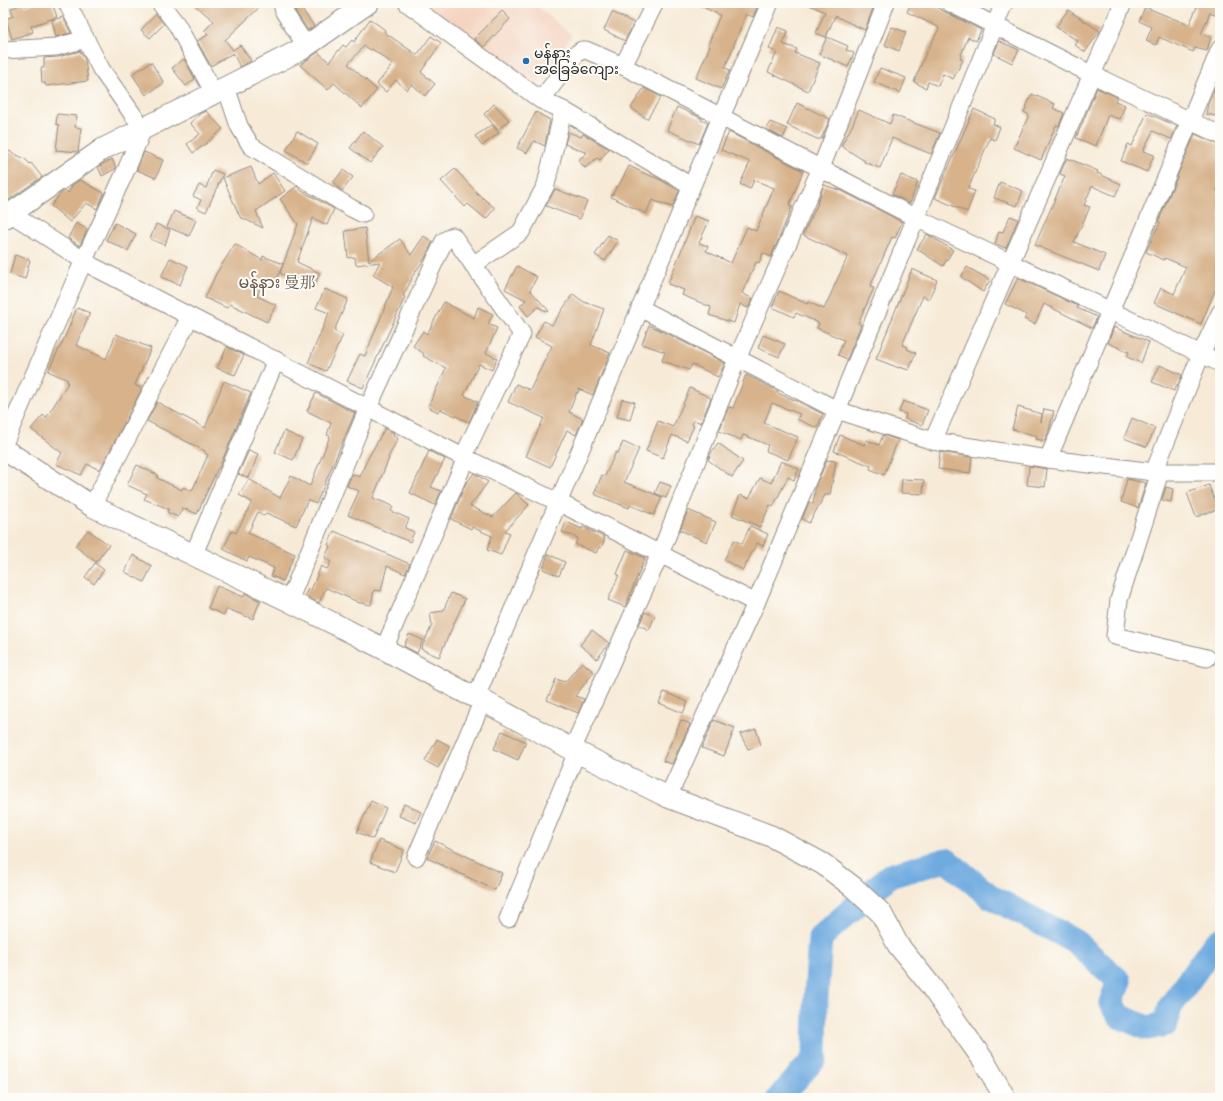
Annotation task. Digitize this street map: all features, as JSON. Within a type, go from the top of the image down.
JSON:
[{"type":"street","points":[[67,3],[101,69],[143,129]]},
{"type":"street","points":[[160,3],[220,90],[250,146],[363,214]]},
{"type":"street","points":[[282,3],[284,12],[306,46]]},
{"type":"street","points":[[368,3],[306,46],[103,149],[7,216],[92,266],[465,458],[558,502],[756,603]]},
{"type":"street","points":[[407,3],[542,100],[563,110],[691,186]]},
{"type":"street","points":[[623,66],[655,3]]},
{"type":"street","points":[[416,857],[558,502],[770,3]]},
{"type":"street","points":[[508,919],[575,751],[660,554],[738,359],[821,168],[886,3]]},
{"type":"street","points":[[950,3],[1091,74],[1220,135]]},
{"type":"street","points":[[668,797],[756,603],[838,410],[1004,3]]},
{"type":"street","points":[[933,441],[1123,3]]},
{"type":"street","points":[[3,50],[56,47],[86,39]]},
{"type":"street","points":[[1048,459],[1220,48]]},
{"type":"street","points":[[542,100],[576,54],[582,50],[586,50],[623,66],[916,218],[1220,363]]},
{"type":"street","points":[[473,265],[521,232],[546,185],[563,110]]},
{"type":"street","points":[[3,446],[143,129]]},
{"type":"street","points":[[289,601],[368,408],[444,241],[453,236],[522,334],[465,458],[384,649]]},
{"type":"street","points":[[640,308],[838,410],[933,441],[1048,459],[1157,472],[1220,472]]},
{"type":"street","points":[[1207,658],[1116,636],[1120,600],[1157,472],[1201,354],[1220,313]]},
{"type":"street","points":[[92,506],[190,316]]},
{"type":"street","points":[[193,556],[276,360]]},
{"type":"street","points":[[3,449],[92,506],[289,601],[384,649],[575,751],[668,797],[771,836],[823,864],[853,887],[881,913],[898,945],[930,985],[984,1061],[1005,1098]]},
{"type":"shaded area","name":"မန်နား အခြေခံကျေား","points":[[421,3],[533,3],[572,35],[535,88]]},
{"type":"building","points":[[35,3],[52,3],[57,17],[31,26],[33,32],[12,39],[6,19],[13,16],[11,8]]},
{"type":"building","points":[[192,3],[264,3],[225,40],[233,50],[240,45],[251,61],[240,67],[233,53],[211,66],[197,41],[208,35],[204,31],[214,21]]},
{"type":"building","points":[[297,3],[314,26],[308,30],[293,8],[293,5]]},
{"type":"building","points":[[694,3],[759,3],[753,17],[746,14],[725,68],[730,70],[721,89],[696,78],[710,46],[708,45],[720,15]]},
{"type":"building","points":[[805,3],[875,3],[865,30],[835,16],[826,37],[816,33],[825,12]]},
{"type":"building","points":[[911,3],[928,3],[981,30],[976,41],[968,37],[960,58],[963,60],[953,79],[943,74],[938,86],[928,82],[926,88],[914,82],[925,55],[939,29],[938,27],[907,12]]},
{"type":"building","points":[[1187,3],[1220,3],[1220,9],[1217,16],[1210,13],[1201,34],[1211,37],[1207,51],[1195,48],[1193,52],[1159,37],[1156,45],[1146,41],[1152,27],[1139,21],[1145,7],[1189,25],[1197,7]]},
{"type":"building","points":[[1068,10],[1100,31],[1085,52],[1075,45],[1078,41],[1056,27]]},
{"type":"building","points":[[502,11],[510,19],[484,47],[474,39]]},
{"type":"building","points":[[612,12],[634,23],[625,41],[604,30]]},
{"type":"building","points":[[156,14],[164,24],[150,38],[141,30]]},
{"type":"building","points":[[63,17],[71,33],[56,37],[52,20]]},
{"type":"building","points":[[370,19],[385,30],[384,32],[417,55],[431,36],[441,43],[421,72],[435,84],[425,96],[412,84],[407,90],[396,80],[386,92],[377,84],[393,64],[372,49],[371,50],[364,46],[348,64],[377,90],[362,108],[334,83],[328,90],[300,65],[318,52],[329,62],[343,45],[346,47],[352,40],[354,42]]},
{"type":"building","points":[[778,27],[788,31],[783,44],[797,49],[795,53],[820,63],[808,91],[768,72],[777,52],[769,49]]},
{"type":"building","points":[[892,27],[906,32],[899,51],[885,45]]},
{"type":"building","points":[[827,37],[848,46],[846,50],[854,53],[848,67],[819,54]]},
{"type":"building","points":[[999,41],[1019,50],[1012,63],[994,54]]},
{"type":"building","points":[[80,51],[85,60],[88,81],[46,86],[45,83],[42,83],[41,68],[44,68],[44,58],[58,57]]},
{"type":"building","points":[[184,59],[195,79],[186,86],[172,68]]},
{"type":"building","points":[[151,62],[164,83],[146,95],[132,74]]},
{"type":"building","points":[[880,68],[906,78],[900,93],[874,82]]},
{"type":"building","points":[[1220,75],[1220,117],[1206,114],[1208,104]]},
{"type":"building","points":[[644,88],[661,97],[647,119],[631,108]]},
{"type":"building","points":[[1097,88],[1117,97],[1115,101],[1125,105],[1120,119],[1108,115],[1096,146],[1076,138]]},
{"type":"building","points":[[1032,94],[1055,104],[1053,108],[1064,113],[1059,126],[1056,125],[1041,160],[1014,148],[1029,115],[1024,112]]},
{"type":"building","points":[[797,103],[830,119],[821,139],[817,139],[787,125]]},
{"type":"building","points":[[494,104],[509,120],[498,130],[484,114]]},
{"type":"building","points":[[677,107],[702,118],[701,120],[708,123],[699,144],[667,130]]},
{"type":"building","points":[[974,109],[995,119],[993,124],[1000,127],[995,140],[990,138],[968,189],[975,191],[967,212],[935,198]]},
{"type":"building","points":[[859,110],[890,124],[893,115],[940,133],[931,154],[892,138],[880,168],[864,162],[865,161],[841,146]]},
{"type":"building","points":[[206,111],[223,129],[193,153],[187,144],[200,134],[190,123],[201,113]]},
{"type":"building","points":[[536,112],[550,120],[545,146],[534,141],[527,153],[517,148]]},
{"type":"building","points":[[1147,113],[1177,126],[1171,139],[1153,131],[1143,151],[1154,155],[1147,172],[1121,161],[1128,144],[1132,146]]},
{"type":"building","points":[[57,114],[77,116],[75,127],[81,128],[78,152],[56,150],[59,125],[56,124]]},
{"type":"building","points":[[770,122],[787,129],[783,138],[766,129]]},
{"type":"building","points":[[492,125],[499,133],[482,146],[475,136]]},
{"type":"building","points":[[297,131],[318,144],[307,163],[286,150]]},
{"type":"building","points":[[363,131],[383,147],[370,163],[350,148]]},
{"type":"building","points":[[568,132],[581,137],[583,134],[609,149],[600,160],[597,158],[585,168],[578,160],[587,153],[565,144]]},
{"type":"building","points":[[729,132],[803,171],[789,206],[792,207],[771,257],[763,253],[759,263],[756,262],[742,293],[753,299],[748,308],[740,304],[734,323],[709,315],[711,307],[682,295],[684,290],[668,284],[695,216],[709,221],[699,243],[708,246],[706,251],[731,263],[747,227],[756,231],[774,188],[754,180],[750,189],[740,184],[750,162],[721,150]]},
{"type":"building","points":[[1195,134],[1220,145],[1220,182],[1216,191],[1220,193],[1220,287],[1217,286],[1201,324],[1154,303],[1161,288],[1174,294],[1186,267],[1146,252],[1160,222],[1158,222]]},
{"type":"building","points":[[3,148],[25,159],[30,164],[31,163],[42,177],[3,204]]},
{"type":"building","points":[[144,152],[163,160],[156,178],[137,170]]},
{"type":"building","points":[[1067,158],[1098,171],[1097,173],[1121,184],[1115,196],[1092,186],[1084,205],[1090,207],[1074,242],[1105,255],[1099,271],[1035,245],[1065,176],[1060,174]]},
{"type":"building","points":[[112,159],[116,168],[102,176],[98,167]]},
{"type":"building","points":[[629,166],[659,179],[679,191],[672,207],[652,200],[646,214],[611,197]]},
{"type":"building","points":[[251,167],[258,184],[273,173],[285,191],[256,211],[263,228],[240,217],[223,178]]},
{"type":"building","points":[[455,169],[478,194],[495,208],[486,219],[468,204],[465,207],[441,181]]},
{"type":"building","points":[[213,170],[223,174],[206,212],[197,208],[201,200],[193,196],[199,185],[206,188]]},
{"type":"building","points":[[343,170],[353,177],[342,191],[333,183]]},
{"type":"building","points":[[901,175],[918,182],[910,203],[892,194]]},
{"type":"building","points":[[80,180],[104,193],[97,209],[86,203],[70,222],[51,206],[61,193],[65,190],[68,193],[73,184]]},
{"type":"building","points":[[1000,182],[1023,191],[1017,206],[994,198]]},
{"type":"building","points":[[824,185],[842,191],[902,222],[895,238],[892,237],[870,287],[874,288],[858,323],[861,325],[847,359],[838,355],[844,340],[817,328],[819,323],[796,313],[794,317],[772,307],[779,291],[807,304],[808,302],[824,309],[848,256],[803,235],[818,203]]},
{"type":"building","points":[[297,186],[302,191],[334,209],[327,225],[313,218],[297,262],[320,273],[313,288],[280,273],[298,224],[280,199]]},
{"type":"building","points":[[555,189],[587,201],[580,219],[546,206]]},
{"type":"building","points":[[174,211],[196,220],[189,236],[167,227]]},
{"type":"building","points":[[1010,216],[1018,219],[1006,248],[995,244],[999,231],[1003,232]]},
{"type":"building","points":[[76,223],[87,229],[80,246],[68,238]]},
{"type":"building","points":[[115,223],[136,234],[128,251],[106,240]]},
{"type":"building","points":[[156,224],[170,230],[165,245],[150,239]]},
{"type":"building","points":[[365,228],[369,261],[400,239],[411,255],[424,236],[433,242],[424,260],[411,278],[412,279],[403,296],[405,297],[363,388],[347,381],[360,354],[365,356],[393,287],[373,275],[380,262],[356,265],[355,257],[348,258],[345,231]]},
{"type":"building","points":[[927,234],[953,250],[943,266],[917,249]]},
{"type":"building","points":[[608,235],[618,241],[605,261],[595,255]]},
{"type":"building","points":[[235,244],[262,260],[263,256],[283,264],[276,281],[266,276],[257,296],[276,305],[267,322],[230,304],[227,308],[205,298],[216,274]]},
{"type":"building","points":[[15,255],[30,260],[25,279],[10,274]]},
{"type":"building","points":[[170,258],[188,266],[180,285],[161,277]]},
{"type":"building","points":[[517,266],[537,277],[530,290],[549,311],[548,312],[538,307],[528,316],[520,306],[526,300],[505,289]]},
{"type":"building","points":[[967,267],[990,280],[983,292],[961,277]]},
{"type":"building","points":[[912,269],[937,280],[929,299],[923,296],[902,345],[908,347],[907,349],[916,353],[909,370],[899,368],[876,359]]},
{"type":"building","points":[[1018,278],[1078,306],[1077,308],[1097,317],[1092,328],[1044,304],[1035,324],[1024,319],[1027,315],[1005,304]]},
{"type":"building","points":[[325,289],[348,299],[334,331],[343,335],[326,371],[308,363],[329,313],[316,308]]},
{"type":"building","points":[[573,294],[584,302],[604,309],[591,345],[610,353],[593,395],[579,389],[578,393],[577,392],[569,412],[583,419],[576,435],[567,430],[550,467],[526,456],[544,418],[508,402],[516,384],[530,390],[552,346],[535,337],[544,321],[552,325]]},
{"type":"building","points":[[444,302],[474,318],[478,307],[493,314],[488,324],[497,328],[486,353],[497,358],[492,370],[479,364],[464,395],[478,402],[469,422],[440,409],[438,412],[428,407],[446,368],[423,356],[424,354],[413,346],[423,331],[427,334]]},
{"type":"building","points":[[77,308],[90,313],[76,345],[106,359],[116,334],[151,348],[135,385],[142,389],[100,470],[87,464],[81,475],[56,464],[62,453],[31,429],[43,415],[46,418],[68,383],[68,380],[48,371]]},
{"type":"building","points":[[649,325],[725,363],[718,377],[692,364],[689,370],[662,361],[665,352],[642,344]]},
{"type":"building","points":[[1114,327],[1149,342],[1141,363],[1127,357],[1129,352],[1108,343]]},
{"type":"building","points":[[763,335],[785,344],[779,357],[758,348]]},
{"type":"building","points":[[227,347],[244,355],[235,375],[217,368]]},
{"type":"building","points":[[1160,365],[1182,375],[1174,391],[1152,382]]},
{"type":"building","points":[[746,375],[778,391],[777,393],[823,414],[817,428],[797,419],[800,414],[772,403],[764,423],[798,437],[788,460],[766,451],[768,445],[743,435],[741,440],[719,431],[729,407],[733,408]]},
{"type":"building","points":[[224,381],[251,393],[219,468],[197,514],[183,508],[178,517],[167,512],[169,509],[144,499],[147,494],[127,485],[137,465],[158,475],[157,478],[182,490],[183,487],[192,491],[208,455],[205,451],[147,421],[157,402],[205,428]]},
{"type":"building","points":[[690,388],[711,398],[701,423],[694,420],[692,425],[694,426],[687,441],[672,435],[663,458],[646,451],[658,421],[673,427]]},
{"type":"building","points":[[316,393],[355,413],[316,504],[308,500],[296,526],[266,513],[264,516],[258,512],[248,533],[295,554],[283,581],[271,576],[274,568],[249,557],[247,561],[223,549],[232,531],[236,533],[252,502],[239,495],[249,479],[280,498],[291,476],[310,486],[330,436],[327,435],[331,423],[307,411]]},
{"type":"building","points":[[622,399],[635,402],[630,420],[617,417]]},
{"type":"building","points":[[903,401],[928,410],[922,425],[905,419],[906,414],[899,412]]},
{"type":"building","points":[[1018,407],[1042,414],[1041,422],[1044,409],[1054,411],[1045,441],[1036,439],[1037,436],[1012,429]]},
{"type":"building","points":[[1132,418],[1155,428],[1147,447],[1124,438]]},
{"type":"building","points":[[385,428],[394,433],[393,436],[398,438],[388,458],[373,498],[393,506],[391,511],[409,519],[405,528],[414,532],[410,542],[348,515],[359,491],[347,486],[352,474],[360,477],[366,462]]},
{"type":"building","points":[[284,431],[302,439],[293,460],[275,452]]},
{"type":"building","points":[[840,435],[864,445],[866,440],[879,445],[883,435],[898,440],[884,475],[870,469],[871,466],[834,451]]},
{"type":"building","points":[[623,442],[639,449],[624,482],[662,497],[654,515],[630,505],[629,508],[594,494],[602,475],[605,476],[616,452],[618,453]]},
{"type":"building","points":[[718,443],[743,461],[732,477],[708,460]]},
{"type":"building","points":[[249,450],[258,454],[249,478],[238,474]]},
{"type":"building","points":[[429,451],[445,459],[431,487],[441,491],[435,505],[410,493]]},
{"type":"building","points":[[940,452],[972,457],[970,473],[938,469]]},
{"type":"building","points":[[827,460],[836,461],[830,495],[825,495],[809,523],[802,519],[809,502],[813,504],[816,485]]},
{"type":"building","points":[[781,461],[799,469],[794,480],[788,477],[773,507],[770,505],[760,527],[732,515],[740,495],[749,498],[760,478],[771,483]]},
{"type":"building","points":[[1029,466],[1047,469],[1045,487],[1027,485]]},
{"type":"building","points":[[474,473],[488,482],[470,506],[493,517],[516,493],[529,505],[505,531],[510,533],[501,555],[487,550],[492,536],[472,527],[471,529],[451,519],[465,485]]},
{"type":"building","points":[[902,479],[924,480],[923,494],[901,493]]},
{"type":"building","points":[[1127,479],[1146,483],[1138,508],[1121,502]]},
{"type":"building","points":[[660,482],[671,486],[666,498],[655,493]]},
{"type":"building","points":[[1209,485],[1218,509],[1196,517],[1187,493]]},
{"type":"building","points":[[1166,487],[1173,489],[1171,502],[1162,500]]},
{"type":"building","points":[[688,510],[716,522],[707,542],[680,530]]},
{"type":"building","points":[[566,522],[582,529],[583,527],[604,537],[603,538],[605,539],[601,548],[599,547],[596,553],[575,544],[578,538],[562,532]]},
{"type":"building","points":[[750,526],[768,534],[763,546],[757,543],[743,570],[724,560],[734,540],[742,544]]},
{"type":"building","points":[[88,530],[109,545],[96,562],[75,546]]},
{"type":"building","points":[[334,531],[410,564],[405,574],[387,566],[381,591],[374,590],[371,605],[356,602],[326,588],[319,603],[305,595],[308,589],[311,590],[321,566],[327,569],[331,562],[325,558],[330,546],[328,545]]},
{"type":"building","points":[[627,550],[645,558],[625,607],[608,600],[619,575],[617,574]]},
{"type":"building","points":[[548,554],[565,562],[559,576],[543,569]]},
{"type":"building","points":[[133,555],[152,566],[144,582],[125,572]]},
{"type":"building","points":[[95,563],[104,570],[94,584],[85,577]]},
{"type":"building","points":[[217,586],[244,597],[245,593],[260,601],[253,619],[227,609],[224,615],[208,608]]},
{"type":"building","points":[[451,593],[465,599],[439,657],[421,649],[432,625],[430,613],[443,611]]},
{"type":"building","points":[[645,612],[655,616],[649,630],[639,625]]},
{"type":"building","points":[[592,630],[609,643],[597,659],[580,645]]},
{"type":"building","points":[[409,634],[423,640],[417,653],[404,646]]},
{"type":"building","points":[[582,662],[594,672],[575,696],[584,699],[578,713],[547,700],[556,679],[565,682]]},
{"type":"building","points":[[664,692],[688,702],[683,713],[659,703]]},
{"type":"building","points":[[681,720],[690,724],[672,764],[663,761]]},
{"type":"building","points":[[714,720],[735,728],[724,756],[702,748]]},
{"type":"building","points":[[756,729],[761,745],[748,749],[740,734]]},
{"type":"building","points":[[502,731],[526,742],[518,760],[494,749]]},
{"type":"building","points":[[437,739],[450,746],[438,768],[425,761]]},
{"type":"building","points":[[371,801],[386,808],[373,839],[357,832]]},
{"type":"building","points":[[404,804],[421,812],[416,823],[399,816]]},
{"type":"building","points":[[379,840],[404,850],[395,872],[370,862]]},
{"type":"building","points":[[435,841],[502,873],[495,890],[427,858]]},
{"type":"waterway","points":[[779,1098],[815,1058],[816,997],[820,938],[889,876],[946,860],[991,897],[1075,941],[1119,981],[1111,1003],[1119,1016],[1147,1028],[1166,1024],[1170,1007],[1214,945],[1220,940]]},
{"type":"place","name":"မန်နား အခြေခံကျေား","points":[[526,61]]},
{"type":"district","name":"မန်နား 曼那","points":[[277,282]]}]
